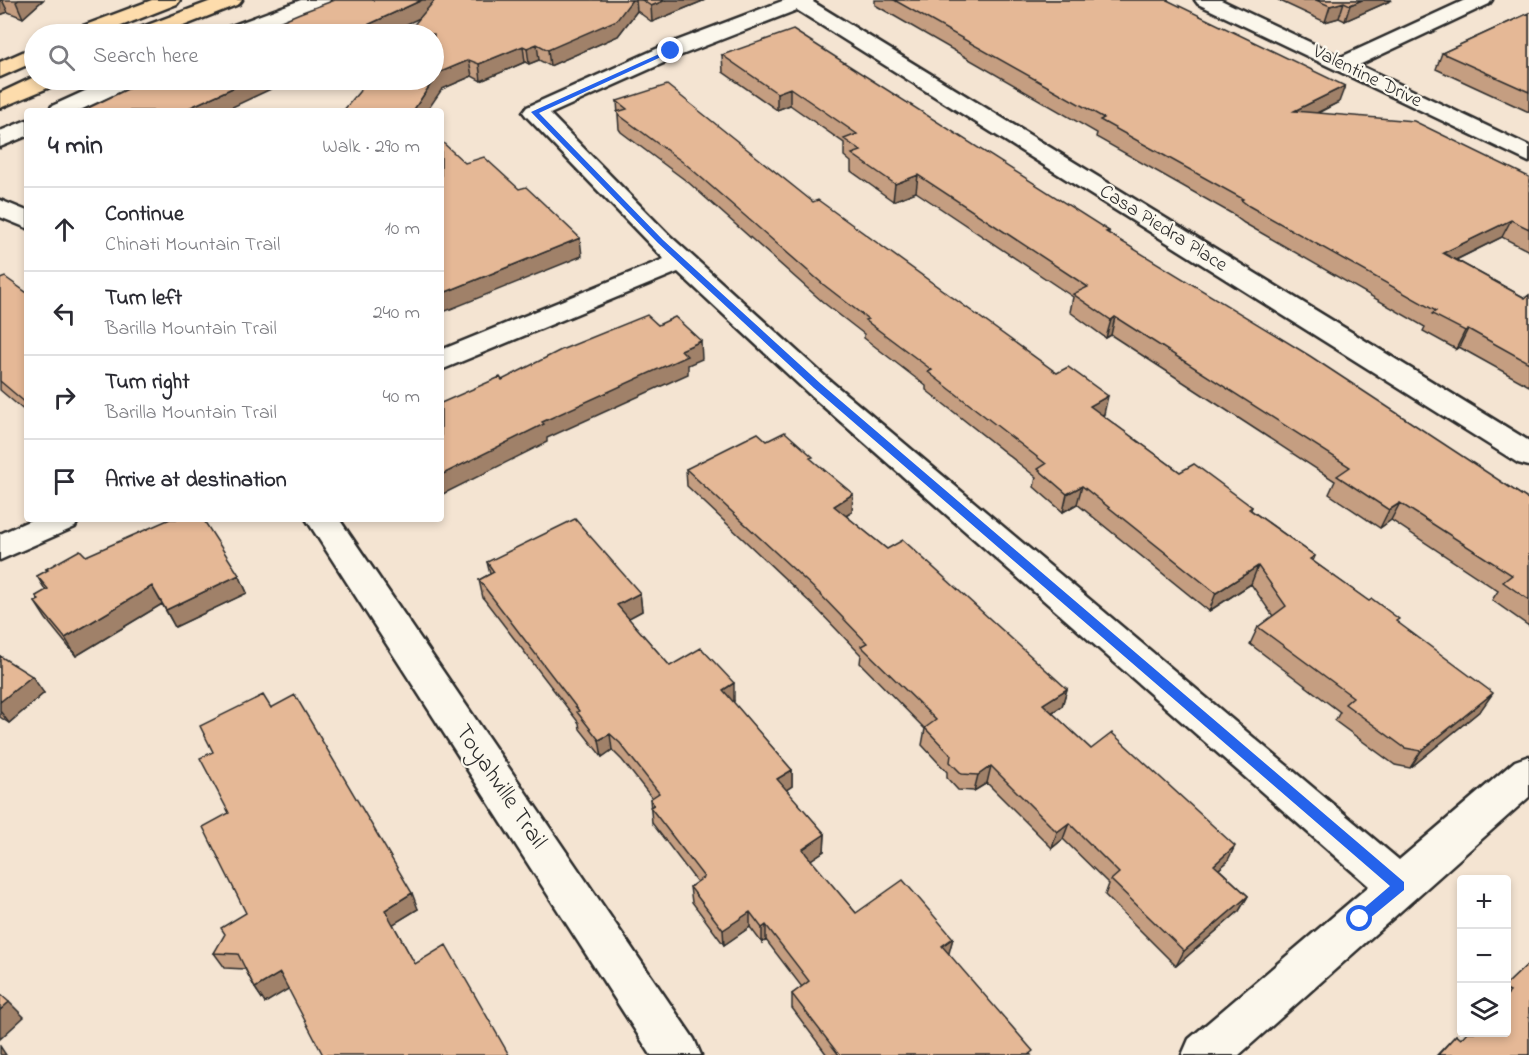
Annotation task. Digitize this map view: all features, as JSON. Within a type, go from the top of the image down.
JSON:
[{"type":"main road","points":[[109,24],[170,0]]},
{"type":"main road","points":[[171,24],[233,0]]},
{"type":"main road","points":[[0,70],[24,59]]},
{"type":"main road","points":[[0,101],[25,90]]},
{"type":"street","points":[[233,0],[271,19]]},
{"type":"street","points":[[258,24],[320,0]]},
{"type":"street","name":"Valentine Drive","points":[[1206,0],[1529,155]]},
{"type":"street","points":[[1341,65],[1482,0]]},
{"type":"street","points":[[801,1],[671,51],[535,112],[681,261],[818,386],[1399,886]]},
{"type":"street","name":"Casa Piedra Place","points":[[801,1],[1529,454]]},
{"type":"street","points":[[66,108],[105,90]]},
{"type":"street","points":[[0,140],[24,128]]},
{"type":"street","points":[[0,208],[24,219]]},
{"type":"street","points":[[444,360],[681,261]]},
{"type":"street","points":[[0,548],[56,522]]},
{"type":"street","name":"Toyahville Trail","points":[[324,522],[678,1055]]},
{"type":"street","points":[[1205,1055],[1529,772]]},
{"type":"building","points":[[335,0],[422,0],[370,24],[274,24]]},
{"type":"building","points":[[435,0],[632,0],[617,20],[548,50],[537,44],[527,48],[523,46],[479,64],[469,60],[444,70],[444,24],[415,24]]},
{"type":"building","points":[[642,0],[666,0],[651,6]]},
{"type":"building","points":[[894,0],[1167,0],[1345,86],[1294,111],[1414,121],[1529,177],[1529,229],[1511,220],[1443,253],[1525,298],[1529,295],[1529,363],[1468,329],[1465,331],[1432,314],[1436,311],[1249,206],[1241,200],[1243,199],[1100,120],[1104,118]]},
{"type":"building","points":[[1316,0],[1362,0],[1350,5],[1344,2],[1330,6]]},
{"type":"building","points":[[1529,13],[1529,92],[1442,53]]},
{"type":"building","points":[[793,30],[1109,231],[1106,232],[1310,356],[1529,500],[1529,600],[1503,582],[1512,575],[1400,503],[1389,510],[1337,476],[1350,467],[1115,317],[1111,320],[1073,294],[1088,287],[918,175],[895,184],[852,154],[861,151],[844,139],[857,134],[790,88],[777,93],[722,55]]},
{"type":"building","points":[[667,85],[813,202],[818,200],[1057,373],[1068,367],[1108,396],[1090,406],[1180,472],[1194,464],[1252,507],[1249,509],[1315,556],[1310,559],[1369,601],[1372,599],[1399,619],[1396,621],[1493,693],[1421,751],[1405,748],[1345,704],[1353,697],[1258,627],[1286,606],[1258,566],[1216,593],[1082,486],[1067,494],[1038,469],[1046,464],[928,372],[932,370],[865,320],[868,319],[824,285],[688,166],[617,112],[627,109],[617,101]]},
{"type":"building","points":[[125,90],[228,90],[189,108],[88,108]]},
{"type":"building","points":[[361,90],[427,90],[415,108],[346,108]]},
{"type":"building","points":[[444,144],[465,163],[484,157],[519,189],[526,187],[580,238],[444,293]]},
{"type":"building","points":[[5,277],[24,291],[24,401],[0,381],[0,279]]},
{"type":"building","points":[[647,315],[658,325],[675,317],[701,341],[681,350],[687,356],[542,422],[544,424],[444,474],[444,402],[500,377],[502,380],[561,350]]},
{"type":"building","points":[[785,432],[813,457],[810,458],[853,494],[834,506],[887,549],[903,540],[1067,689],[1043,704],[1091,749],[1112,733],[1235,846],[1214,865],[1248,896],[1184,951],[1111,880],[1119,873],[1069,823],[1057,832],[991,766],[978,775],[962,774],[950,762],[951,755],[925,728],[936,720],[861,646],[867,643],[819,593],[686,469],[758,433],[767,441]]},
{"type":"building","points":[[575,519],[640,593],[617,605],[670,666],[701,648],[734,683],[723,690],[792,770],[777,779],[825,834],[803,849],[856,913],[903,880],[953,938],[942,946],[1033,1051],[1028,1055],[839,1055],[792,994],[809,981],[766,925],[762,928],[750,912],[723,930],[690,887],[704,877],[650,807],[654,805],[650,799],[659,793],[620,743],[610,734],[599,740],[479,580],[494,572],[487,562]]},
{"type":"building","points":[[163,522],[205,522],[239,575],[166,610],[152,586],[65,638],[35,602],[39,600],[36,596],[48,589],[37,576],[80,550],[86,556]]},
{"type":"building","points":[[0,656],[32,676],[0,702]]},
{"type":"building","points":[[263,695],[271,708],[295,695],[412,893],[385,910],[415,964],[446,945],[509,1055],[323,1055],[280,973],[255,988],[238,954],[214,953],[225,934],[221,928],[246,913],[203,827],[229,813],[200,758],[213,752],[200,726]]},
{"type":"building","points":[[1529,963],[1529,1055],[1438,1055],[1456,1035],[1461,1039],[1463,1037],[1511,1037],[1511,980]]},
{"type":"building","points":[[0,994],[9,1002],[0,1010]]},
{"type":"route","points":[[671,51],[535,112],[660,242],[818,386],[1399,886],[1360,919]]}]
